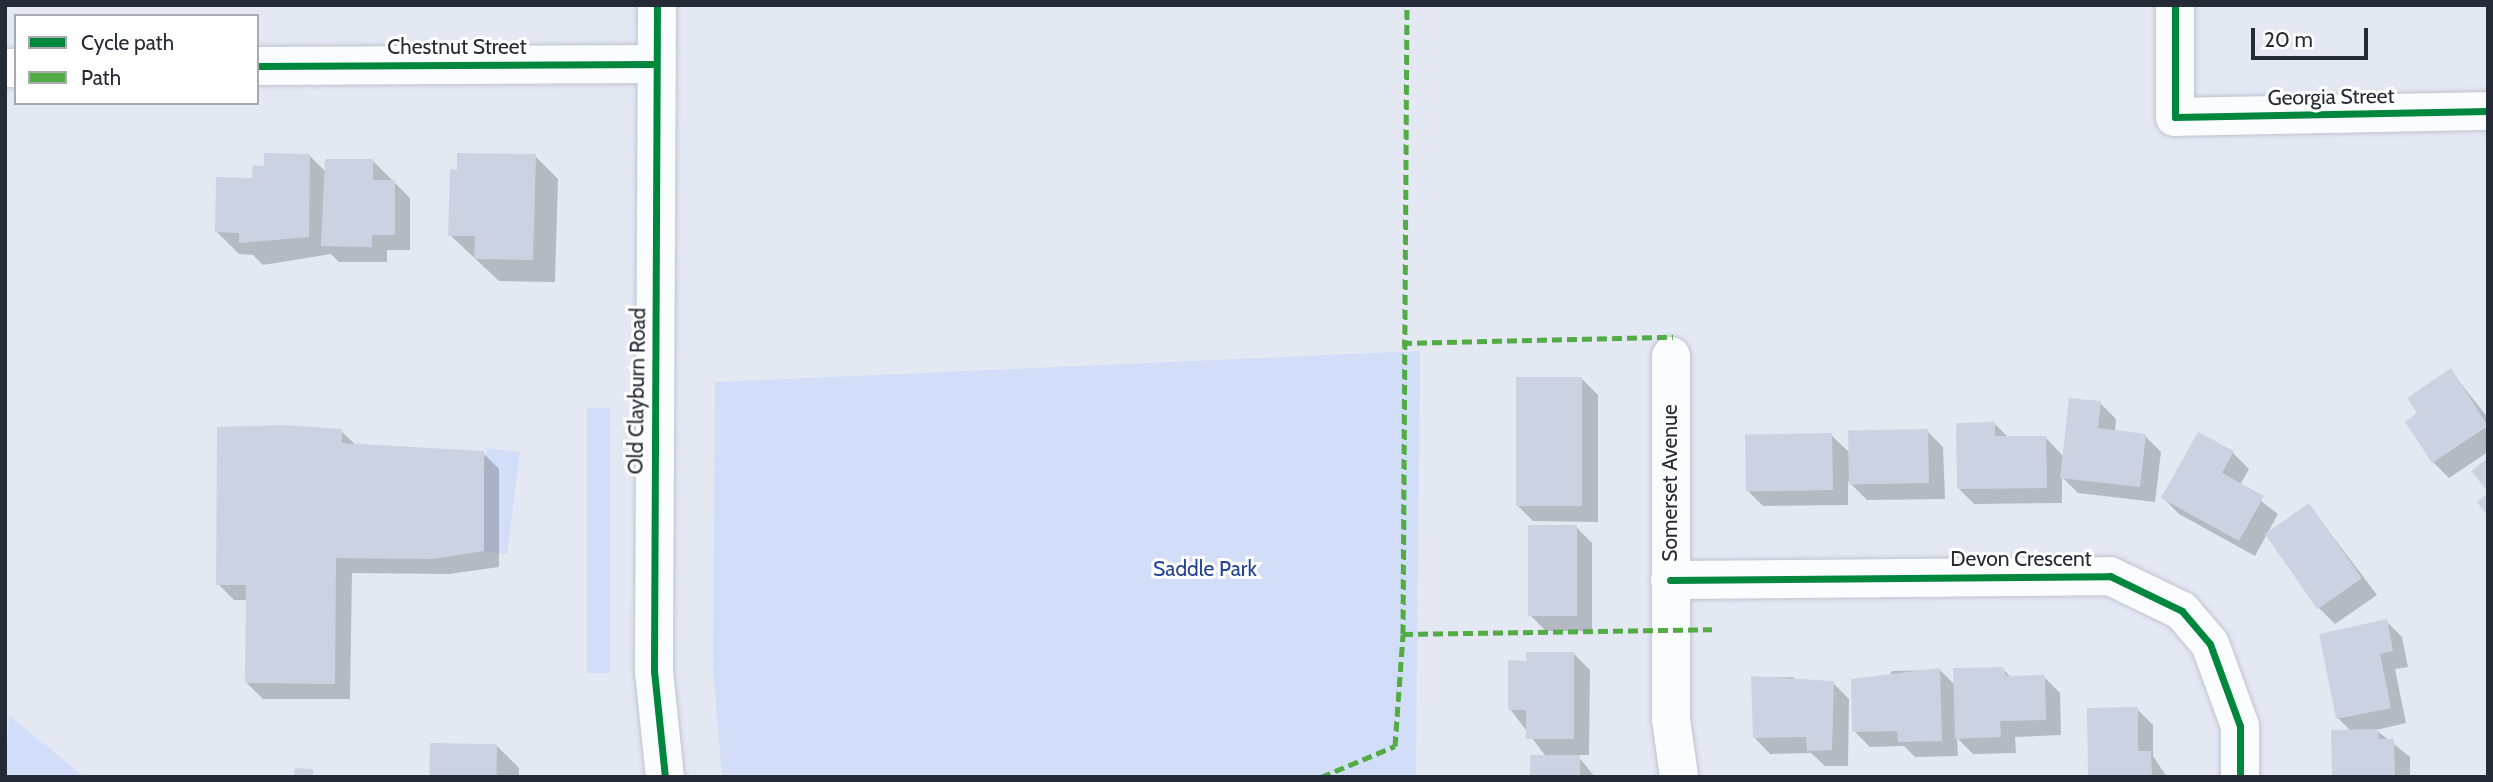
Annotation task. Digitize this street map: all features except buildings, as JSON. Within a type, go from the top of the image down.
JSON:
[{"type":"street","name":"Old Clayburn Road","points":[[657,5],[654,671],[665,777]]},
{"type":"street","name":"Georgia Street","points":[[2175,5],[2175,117],[2488,111]]},
{"type":"street","name":"Chestnut Street","points":[[259,66],[656,64]]},
{"type":"street","name":"Somerset Avenue","points":[[1671,356],[1671,719],[1679,777]]},
{"type":"street","name":"Devon Crescent","points":[[1670,580],[2110,576],[2182,611],[2210,644],[2239,726],[2240,777]]},
{"type":"green space","name":"Saddle Park","points":[[1420,351],[1416,777],[722,777],[713,667],[715,382]]},
{"type":"green space","points":[[587,408],[610,408],[610,673],[587,673]]},
{"type":"green space","points":[[487,448],[520,452],[507,554],[474,550]]},
{"type":"green space","points":[[9,715],[84,777],[5,777]]},
{"type":"marked path","points":[[1403,634],[1407,5]]},
{"type":"marked path","points":[[1402,343],[1673,337]]},
{"type":"marked path","points":[[1321,777],[1395,746],[1403,634],[1712,629]]},
{"type":"cycle path","points":[[657,5],[654,671],[665,777]]},
{"type":"cycle path","points":[[2175,5],[2175,117],[2488,111]]},
{"type":"cycle path","points":[[259,66],[656,64]]},
{"type":"cycle path","points":[[1670,580],[2110,576],[2182,611],[2210,644],[2240,726],[2240,777]]}]
